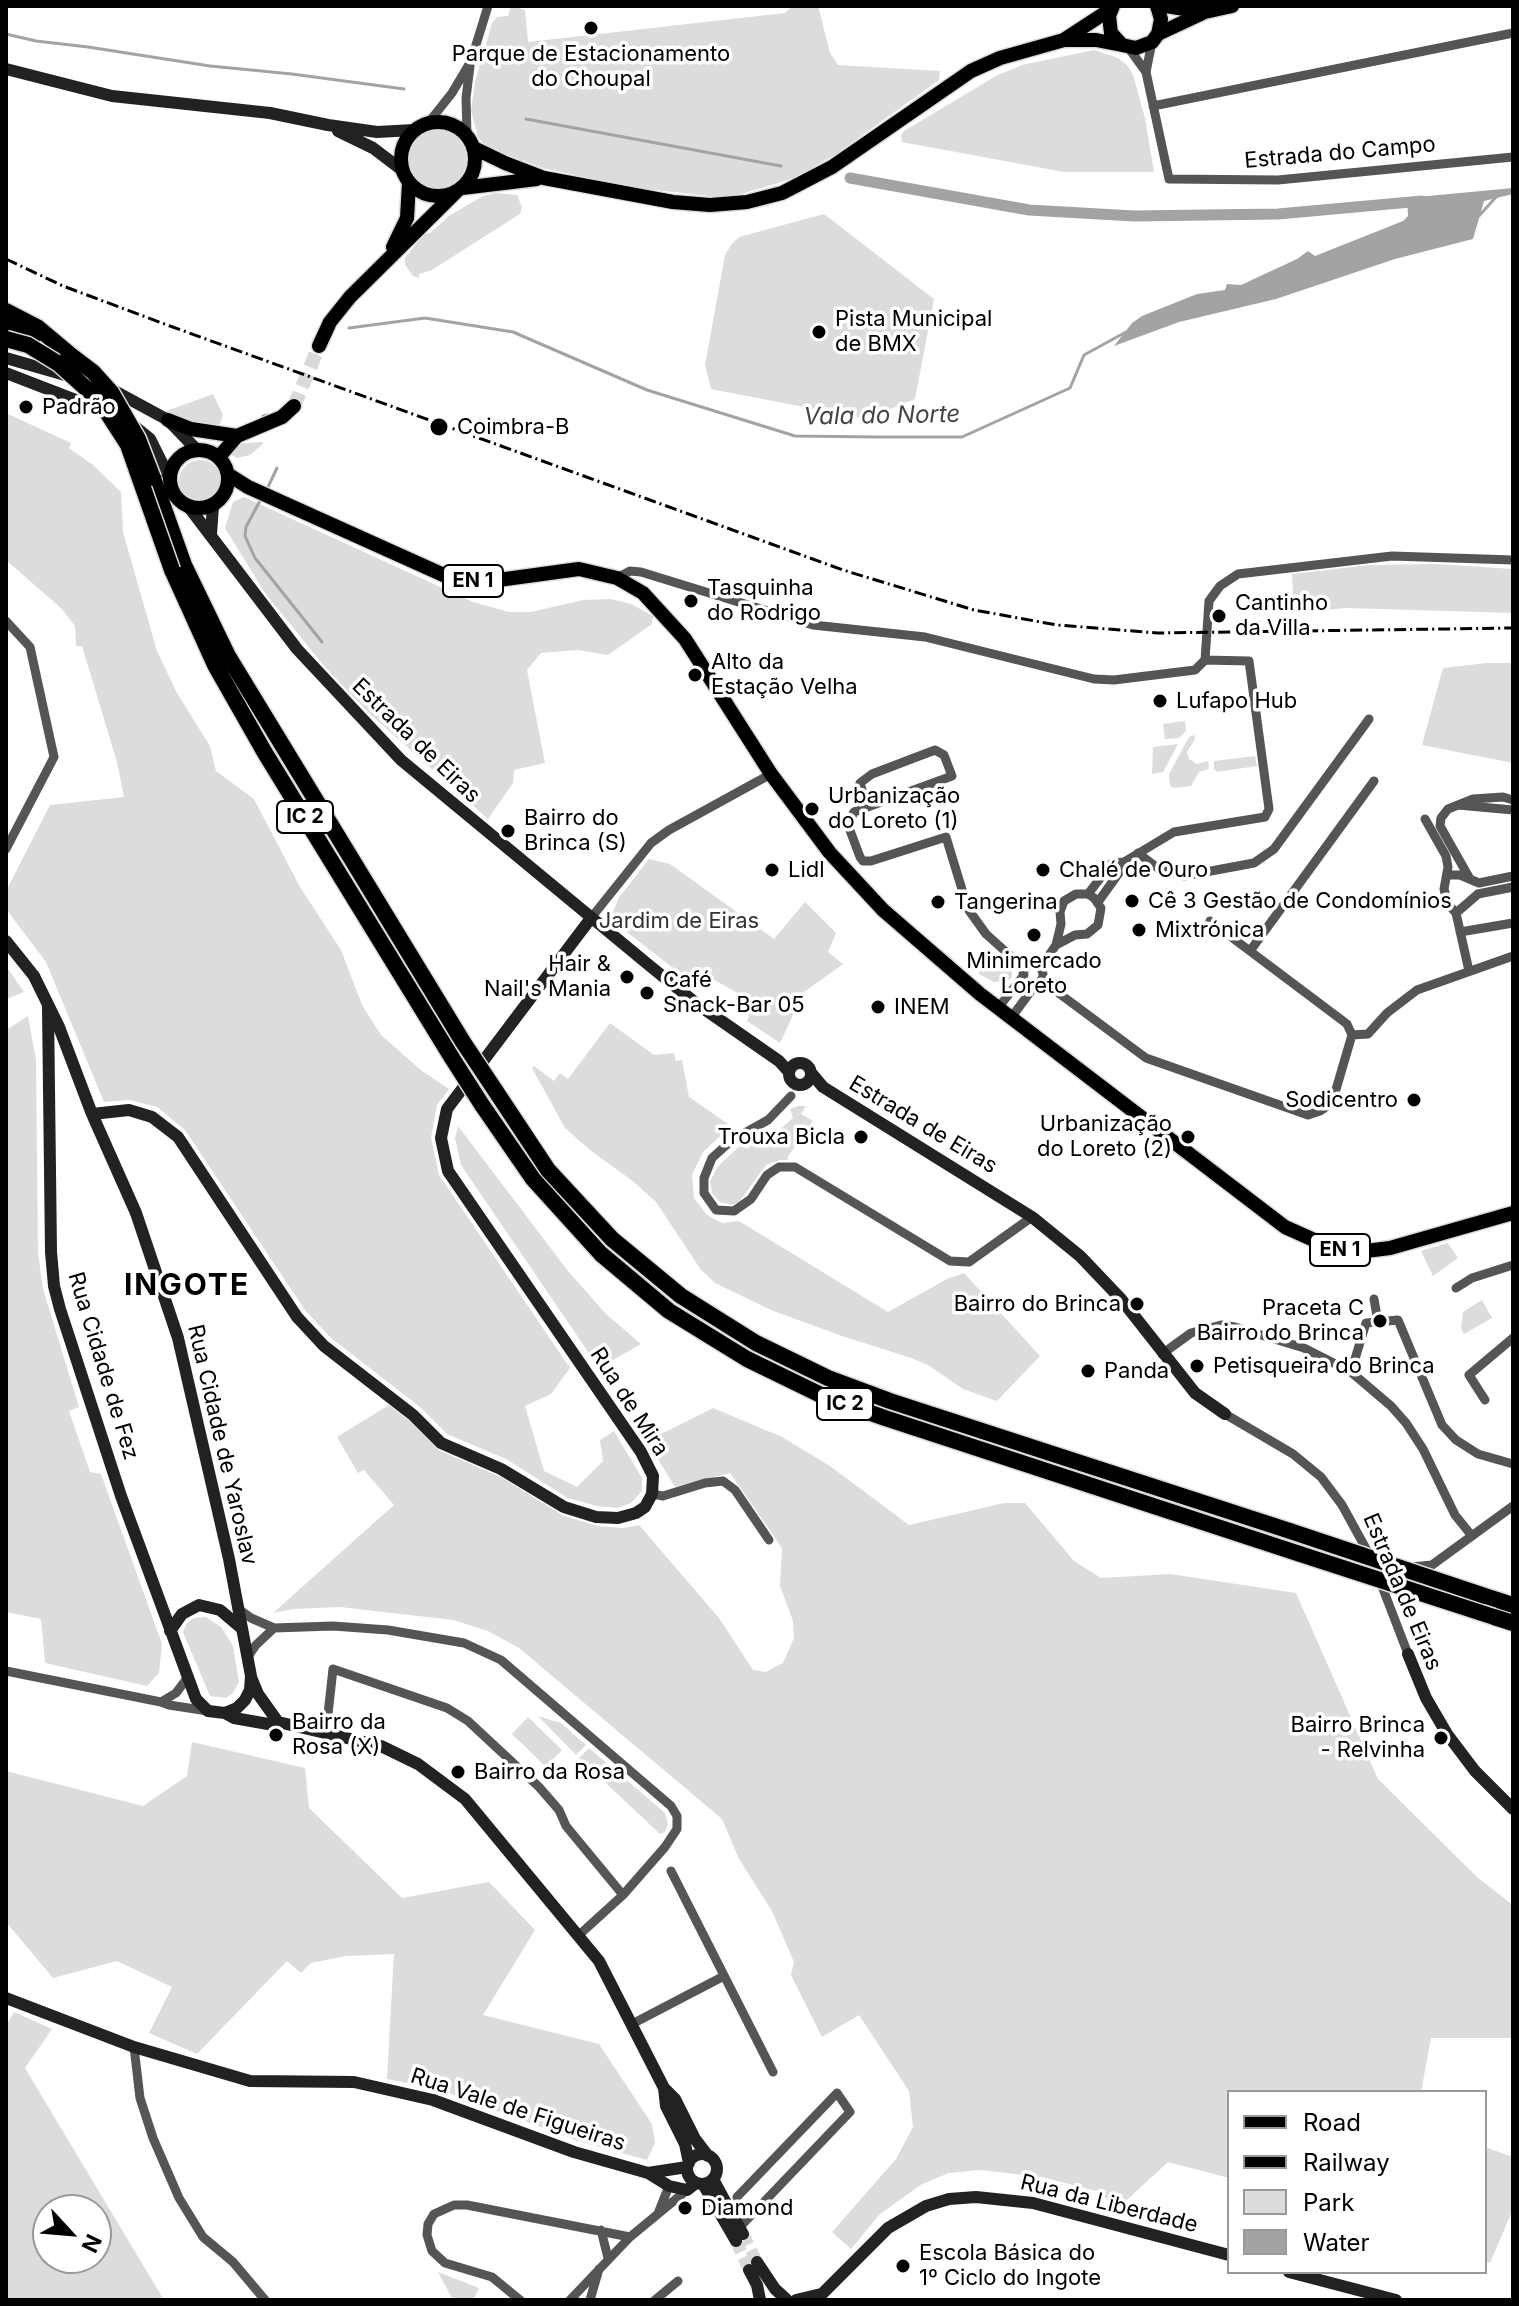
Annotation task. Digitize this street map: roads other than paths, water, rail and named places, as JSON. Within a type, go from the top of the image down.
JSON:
[{"type":"highway","points":[[6,311],[37,327],[68,353]]},
{"type":"highway","name":"IC 2","points":[[6,326],[32,334],[68,353],[93,372],[126,415],[138,439],[178,567],[228,656],[463,1042],[548,1170],[612,1239],[681,1296],[756,1343],[828,1378],[1513,1605]]},
{"type":"highway","name":"IC 2","points":[[6,339],[28,345],[59,364],[74,374],[99,400],[128,445],[215,665],[236,703],[482,1105],[533,1179],[601,1254],[669,1311],[747,1359],[823,1396],[1513,1623]]},
{"type":"main road","points":[[1155,38],[1161,19],[1157,6]]},
{"type":"main road","points":[[1166,6],[1205,12]]},
{"type":"main road","points":[[387,258],[407,218],[406,176],[401,152],[414,130],[429,122],[450,123],[505,163],[544,178],[673,202],[729,204],[782,193],[832,167],[971,71],[1000,58],[1064,40],[1144,46],[1205,12],[1232,6]]},
{"type":"main road","points":[[1112,7],[1108,25],[1115,40],[1125,46]]},
{"type":"main road","points":[[1064,40],[1112,7]]},
{"type":"main road","points":[[319,346],[330,322],[342,307],[473,174],[476,156],[471,141]]},
{"type":"main road","points":[[406,176],[423,193],[431,195],[544,178]]},
{"type":"main road","points":[[200,450],[224,462],[228,482],[213,506],[196,509],[175,495],[170,479],[171,470],[181,456],[282,417],[294,406]]},
{"type":"main road","points":[[168,420],[191,429],[232,435]]},
{"type":"main road","points":[[219,457],[232,435]]},
{"type":"main road","name":"EN 1","points":[[228,482],[251,488],[448,577],[491,581],[579,569],[617,578],[643,593],[685,639],[771,774],[830,853],[861,887],[926,949],[998,1008],[1285,1227],[1334,1249],[1366,1251],[1390,1248],[1513,1213]]},
{"type":"street","points":[[471,141],[466,98],[471,61],[488,6]]},
{"type":"street","points":[[1155,38],[1146,72],[1153,106],[1513,33]]},
{"type":"street","points":[[1125,46],[1146,72]]},
{"type":"street","points":[[429,122],[452,93],[471,61]]},
{"type":"street","points":[[6,69],[112,96],[270,113],[377,132],[414,130]]},
{"type":"street","name":"Estrada do Campo","points":[[1153,106],[1169,179],[1278,180],[1513,157]]},
{"type":"street","points":[[328,125],[373,148],[406,176]]},
{"type":"street","points":[[6,358],[113,390],[168,420],[200,450]]},
{"type":"street","points":[[7,373],[73,397],[137,428],[150,439],[170,479]]},
{"type":"street","name":"Estrada de Eiras","points":[[188,506],[297,649],[401,760],[697,1004],[779,1061],[792,1068],[807,1065],[808,1079]]},
{"type":"street","points":[[211,534],[213,506]]},
{"type":"street","points":[[617,578],[630,571],[813,625],[925,637],[1094,679],[1114,680],[1195,670],[1205,660],[1209,601],[1220,586],[1238,574],[1392,556],[1513,560]]},
{"type":"street","points":[[6,621],[30,647],[54,757],[11,831],[6,849]]},
{"type":"street","points":[[1088,894],[1112,863],[1124,862],[1174,832],[1265,817],[1269,809],[1249,661],[1205,660]]},
{"type":"street","points":[[1138,853],[1159,869],[1184,876],[1254,863],[1274,849],[1369,719]]},
{"type":"street","points":[[863,793],[860,783],[872,774],[935,750],[944,755],[952,776],[854,812],[850,817],[848,825],[863,861],[946,837],[968,909],[986,934],[1024,972],[1028,983],[1039,982],[1146,1058],[1308,1115],[1320,1111],[1332,1103],[1352,1035],[1347,1024],[1210,921]]},
{"type":"street","points":[[591,918],[651,843],[771,774]]},
{"type":"street","points":[[1250,951],[1374,781]]},
{"type":"street","points":[[1470,879],[1440,826],[1441,818],[1448,809],[1488,797],[1513,800]]},
{"type":"street","points":[[1458,805],[1513,810]]},
{"type":"street","points":[[1425,819],[1446,856],[1444,889],[1448,904],[1456,913],[1469,971]]},
{"type":"street","points":[[1098,902],[1124,862]]},
{"type":"street","points":[[1447,875],[1479,883],[1513,876]]},
{"type":"street","points":[[1456,913],[1478,894],[1513,887]]},
{"type":"street","points":[[1040,968],[1056,945],[1064,901],[1076,894],[1088,894],[1098,902],[1101,920],[1094,930],[1056,945]]},
{"type":"street","name":"Rua de Mira","points":[[591,918],[447,1109],[441,1138],[448,1171],[641,1452],[653,1476],[652,1494]]},
{"type":"street","points":[[1460,932],[1513,923]]},
{"type":"street","name":"Rua Cidade de Yaroslav","points":[[6,941],[34,976],[59,1027],[92,1114],[141,1225],[178,1338],[229,1559],[240,1627]]},
{"type":"street","points":[[1352,1035],[1368,1034],[1387,1013],[1417,990],[1513,956]]},
{"type":"street","points":[[998,1008],[1031,965],[1040,968],[1043,973],[1039,982],[1011,1018]]},
{"type":"street","name":"Rua Cidade de Fez","points":[[48,1007],[54,1286],[91,1407],[170,1631]]},
{"type":"street","name":"Estrada de Eiras","points":[[792,1068],[793,1083],[799,1086],[808,1079]]},
{"type":"street","name":"Estrada de Eiras","points":[[808,1079],[1032,1217],[1080,1256],[1121,1299],[1195,1393],[1293,1454],[1321,1477],[1360,1533],[1426,1698],[1447,1734],[1475,1771],[1513,1809]]},
{"type":"street","points":[[791,1096],[768,1120],[732,1140],[712,1158],[704,1178],[704,1193],[716,1210],[734,1211],[751,1199],[767,1175],[779,1167],[795,1167],[950,1261],[969,1262],[1032,1217]]},
{"type":"street","points":[[92,1114],[129,1110],[152,1117],[178,1137],[297,1317],[324,1346],[413,1415],[441,1443],[501,1469],[564,1507],[596,1517],[618,1518],[636,1513],[645,1507],[652,1494],[663,1496],[705,1483],[723,1481],[735,1490],[769,1540]]},
{"type":"street","points":[[1456,1288],[1472,1278],[1513,1265]]},
{"type":"street","points":[[1374,1299],[1378,1322]]},
{"type":"street","points":[[1351,1372],[1366,1323],[1398,1320],[1442,1425],[1456,1440],[1478,1454],[1513,1464]]},
{"type":"street","points":[[1162,1354],[1191,1333],[1221,1325],[1304,1348],[1351,1372],[1406,1423],[1423,1449],[1455,1515],[1472,1536]]},
{"type":"street","points":[[1485,1400],[1469,1375],[1513,1338]]},
{"type":"street","points":[[1376,1570],[1432,1565],[1513,1506]]},
{"type":"street","points":[[208,1711],[196,1699],[170,1631],[182,1614],[199,1605],[220,1610],[240,1627],[258,1694],[278,1722]]},
{"type":"street","points":[[237,1608],[274,1628],[333,1626],[388,1630],[464,1643],[501,1660],[671,1806],[677,1816],[677,1829],[623,1895],[579,1935]]},
{"type":"street","points":[[247,1658],[274,1628]]},
{"type":"street","points":[[326,1732],[333,1669],[447,1708],[468,1721],[539,1787],[559,1810],[566,1826],[623,1895]]},
{"type":"street","points":[[6,1671],[181,1708],[225,1713],[234,1718],[268,1724],[278,1722],[381,1746],[401,1754],[451,1786],[482,1817],[599,1961],[664,2088],[675,2099],[695,2139],[717,2167],[700,2184],[659,2211],[630,2237],[570,2300]]},
{"type":"street","points":[[225,1713],[245,1700],[250,1690],[251,1676]]},
{"type":"street","points":[[161,1702],[176,1693],[188,1677]]},
{"type":"street","points":[[671,1871],[773,2072]]},
{"type":"street","points":[[632,2024],[724,1976]]},
{"type":"street","name":"Rua Vale de Figueiras","points":[[6,1998],[134,2047],[250,2081],[354,2082],[433,2100],[574,2152],[648,2173],[669,2186],[700,2184]]},
{"type":"street","points":[[134,2047],[140,2098],[153,2138],[179,2198],[203,2237],[233,2262],[265,2300]]},
{"type":"street","points":[[664,2088],[666,2106],[685,2144],[689,2177],[700,2184],[739,2234],[850,2112],[837,2093],[737,2197]]},
{"type":"street","points":[[688,2165],[699,2155],[708,2156]]},
{"type":"street","name":"Rua Vale de Figueiras","points":[[648,2173],[688,2165]]},
{"type":"street","points":[[659,2211],[669,2186]]},
{"type":"street","name":"Rua da Liberdade","points":[[796,2300],[818,2297],[888,2228],[907,2215],[949,2199],[976,2197],[1033,2203],[1227,2254]]},
{"type":"street","points":[[520,2300],[492,2277],[445,2263],[432,2251],[427,2235],[428,2224],[434,2214],[454,2205],[467,2205],[630,2237]]},
{"type":"street","points":[[590,2300],[604,2262],[601,2230]]},
{"type":"street","points":[[760,2300],[753,2266],[788,2300]]},
{"type":"street","points":[[1297,2274],[1396,2300]]},
{"type":"street","points":[[655,2300],[678,2281]]},
{"type":"street","points":[[774,2300],[788,2300]]},
{"type":"water","points":[[1513,188],[1513,194],[1484,201],[1473,239],[1395,259],[1276,299],[1179,322],[1114,346],[1132,323],[1142,316],[1197,294],[1225,290],[1227,284],[1241,285],[1308,251],[1315,256],[1403,221],[1408,216],[1407,198]]},
{"type":"waterway","points":[[6,34],[210,66],[404,89]]},
{"type":"waterway","points":[[526,119],[781,166]]},
{"type":"waterway","points":[[850,178],[1029,210],[1134,216],[1278,214],[1422,201]]},
{"type":"waterway","name":"Vala do Norte","points":[[1478,217],[1497,196]]},
{"type":"waterway","name":"Vala do Norte","points":[[349,328],[425,318],[513,332],[647,390],[795,436],[879,437],[962,437],[1070,388],[1084,355],[1126,332]]},
{"type":"waterway","points":[[264,418],[268,415]]},
{"type":"waterway","points":[[267,489],[277,468]]},
{"type":"waterway","points":[[261,499],[246,527],[245,536],[255,558],[322,642]]},
{"type":"tunnel","points":[[294,406],[319,346]]},
{"type":"tunnel","points":[[743,2234],[757,2262]]},
{"type":"tunnel","points":[[736,2241],[749,2270]]},
{"type":"railway","points":[[6,259],[63,286],[170,326],[843,570],[974,610],[1057,625],[1157,633],[1513,628]]},
{"type":"place","name":"Parque de Estacionamento do Choupal","points":[[591,28]]},
{"type":"place","name":"Pista Municipal de BMX","points":[[819,332]]},
{"type":"place","name":"Padrão","points":[[26,407]]},
{"type":"place","name":"Coimbra-B","points":[[439,427]]},
{"type":"place","name":"Tasquinha do Rodrigo","points":[[691,601]]},
{"type":"place","name":"Cantinho da Villa","points":[[1219,616]]},
{"type":"place","name":"Alto da Estação Velha","points":[[695,675]]},
{"type":"place","name":"Lufapo Hub","points":[[1160,701]]},
{"type":"place","name":"Urbanização do Loreto (1)","points":[[812,809]]},
{"type":"place","name":"Bairro do Brinca (S)","points":[[508,831]]},
{"type":"place","name":"Lidl","points":[[772,870]]},
{"type":"place","name":"Chalé de Ouro","points":[[1043,870]]},
{"type":"place","name":"Cê 3 Gestão de Condomínios","points":[[1132,901]]},
{"type":"place","name":"Tangerina","points":[[938,902]]},
{"type":"place","name":"Mixtrónica","points":[[1139,930]]},
{"type":"place","name":"Minimercado Loreto","points":[[1034,935]]},
{"type":"place","name":"Hair & Nail's Mania","points":[[627,977]]},
{"type":"place","name":"Café Snack-Bar 05","points":[[647,993]]},
{"type":"place","name":"INEM","points":[[878,1007]]},
{"type":"place","name":"Sodicentro","points":[[1414,1100]]},
{"type":"place","name":"Trouxa Bicla","points":[[861,1137]]},
{"type":"place","name":"Urbanização do Loreto (2)","points":[[1188,1137]]},
{"type":"place","name":"Bairro do Brinca","points":[[1137,1304]]},
{"type":"place","name":"Praceta C Bairro do Brinca","points":[[1380,1321]]},
{"type":"place","name":"Petisqueira do Brinca","points":[[1197,1366]]},
{"type":"place","name":"Panda","points":[[1088,1371]]},
{"type":"place","name":"Bairro da Rosa (X)","points":[[276,1735]]},
{"type":"place","name":"Bairro Brinca - Relvinha","points":[[1441,1738]]},
{"type":"place","name":"Bairro da Rosa","points":[[458,1772]]},
{"type":"place","name":"Diamond","points":[[685,2208]]},
{"type":"place","name":"Escola Básica do 1º Ciclo do Ingote","points":[[903,2266]]},
{"type":"district","name":"INGOTE","points":[[187,1286]]},
{"type":"park label","name":"Jardim de Eiras","points":[[679,921]]}]
